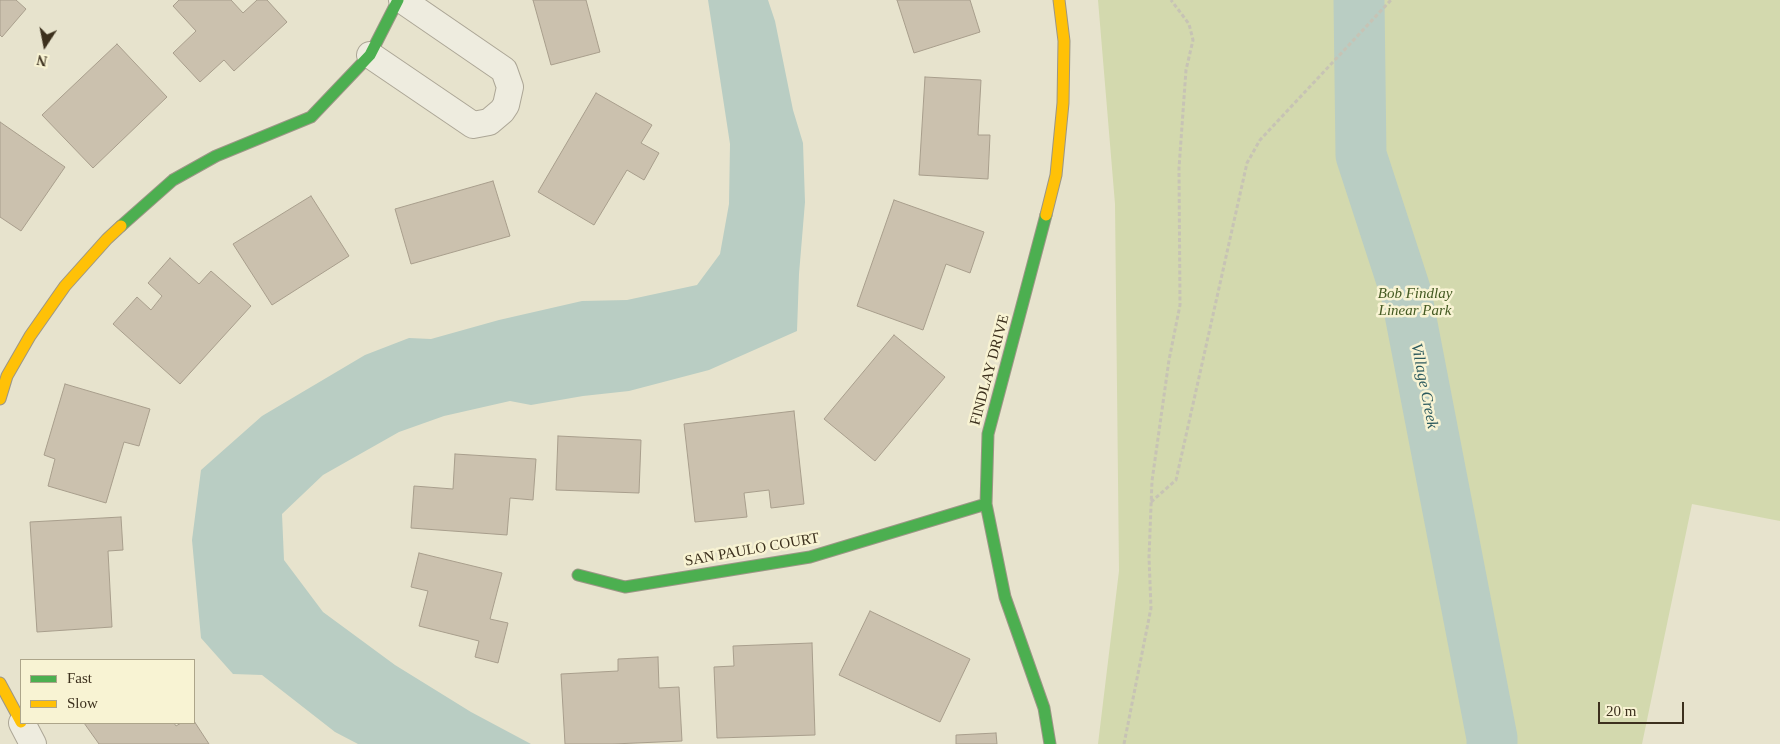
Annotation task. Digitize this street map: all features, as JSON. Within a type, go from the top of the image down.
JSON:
[{"type":"street","points":[[0,399],[7,376],[30,336],[65,286],[107,239],[173,180],[216,156],[311,117],[370,55],[398,0]]},
{"type":"street","points":[[370,55],[473,125],[489,122],[506,105],[510,87],[504,70],[402,0]]},
{"type":"street","name":"FINDLAY DRIVE","points":[[1050,744],[1044,708],[1005,597],[986,504],[988,434],[1056,175],[1063,103],[1064,41],[1059,0]]},
{"type":"street","name":"SAN PAULO COURT","points":[[578,575],[625,587],[810,557],[986,504]]},
{"type":"street","points":[[0,683],[20,720]]},
{"type":"street","points":[[22,724],[33,744]]},
{"type":"path","points":[[1124,744],[1151,608],[1149,558],[1152,481],[1180,305],[1179,168],[1186,70],[1193,40],[1189,24],[1171,0]]},
{"type":"path","points":[[1151,502],[1176,480],[1248,163],[1260,140],[1391,0]]},
{"type":"green space","name":"Bob Findlay Linear Park","points":[[1098,0],[1780,0],[1780,521],[1692,504],[1642,744],[1098,744],[1119,571],[1115,204]]},
{"type":"shaded area","points":[[708,0],[768,0],[775,21],[793,110],[803,143],[805,202],[799,274],[797,331],[709,370],[629,391],[583,396],[531,405],[510,401],[444,416],[399,432],[323,475],[282,514],[284,560],[323,612],[395,665],[471,712],[531,744],[358,744],[335,732],[262,675],[233,674],[201,638],[192,540],[201,470],[262,416],[365,355],[409,338],[431,339],[499,320],[582,301],[627,300],[697,285],[720,254],[729,204],[730,144]]},
{"type":"building","points":[[0,0],[16,0],[26,9],[2,37],[0,35]]},
{"type":"building","points":[[179,0],[231,0],[243,13],[257,0],[267,0],[287,22],[234,71],[224,60],[200,82],[173,53],[196,31],[173,6]]},
{"type":"building","points":[[533,0],[586,0],[600,52],[551,65]]},
{"type":"building","points":[[897,0],[970,0],[980,32],[914,53]]},
{"type":"building","points":[[117,44],[167,97],[93,168],[42,115]]},
{"type":"building","points":[[925,77],[981,80],[978,135],[990,135],[988,179],[919,175]]},
{"type":"building","points":[[596,93],[652,125],[641,143],[659,153],[644,180],[627,170],[594,225],[538,192]]},
{"type":"building","points":[[0,122],[65,167],[21,231],[0,217]]},
{"type":"building","points":[[493,181],[510,236],[411,264],[395,209]]},
{"type":"building","points":[[311,196],[349,256],[272,305],[233,244]]},
{"type":"building","points":[[894,200],[984,232],[970,273],[946,264],[923,330],[857,306]]},
{"type":"building","points":[[170,258],[199,284],[211,271],[251,306],[180,384],[113,324],[137,297],[151,310],[162,296],[148,283]]},
{"type":"building","points":[[894,335],[945,377],[875,461],[824,419]]},
{"type":"building","points":[[65,384],[150,409],[139,446],[124,442],[106,503],[48,486],[55,459],[44,455]]},
{"type":"building","points":[[794,411],[804,504],[771,508],[769,490],[744,493],[747,517],[695,522],[684,424]]},
{"type":"building","points":[[558,436],[641,440],[639,493],[556,490]]},
{"type":"building","points":[[455,454],[536,459],[533,500],[510,498],[507,535],[411,528],[414,486],[453,489]]},
{"type":"building","points":[[121,517],[123,550],[108,551],[112,627],[37,632],[30,522]]},
{"type":"building","points":[[419,553],[502,573],[490,619],[508,623],[498,663],[475,657],[479,641],[419,626],[428,591],[411,587]]},
{"type":"building","points":[[870,611],[970,659],[940,722],[839,675]]},
{"type":"building","points":[[812,643],[815,735],[717,738],[714,667],[734,666],[733,646]]},
{"type":"building","points":[[658,657],[659,688],[679,687],[682,741],[565,744],[561,674],[618,671],[618,659]]},
{"type":"building","points":[[195,723],[209,744],[99,744],[85,724],[175,724],[176,726]]},
{"type":"building","points":[[996,733],[997,744],[956,744],[956,735]]},
{"type":"waterway","name":"Village Creek","points":[[1359,0],[1361,155],[1406,293],[1492,744]]},
{"type":"traffic: fast","points":[[121,226],[173,180],[216,156],[311,117],[370,55],[398,0]]},
{"type":"traffic: fast","points":[[1046,215],[988,434],[986,504],[1005,597],[1044,708],[1050,744]]},
{"type":"traffic: fast","points":[[578,575],[625,587],[810,557],[986,504]]},
{"type":"traffic: slow","points":[[1046,215],[1056,175],[1063,103],[1064,41],[1059,0]]},
{"type":"traffic: slow","points":[[0,399],[7,376],[30,336],[65,286],[121,226]]},
{"type":"traffic: slow","points":[[0,683],[20,720]]}]
